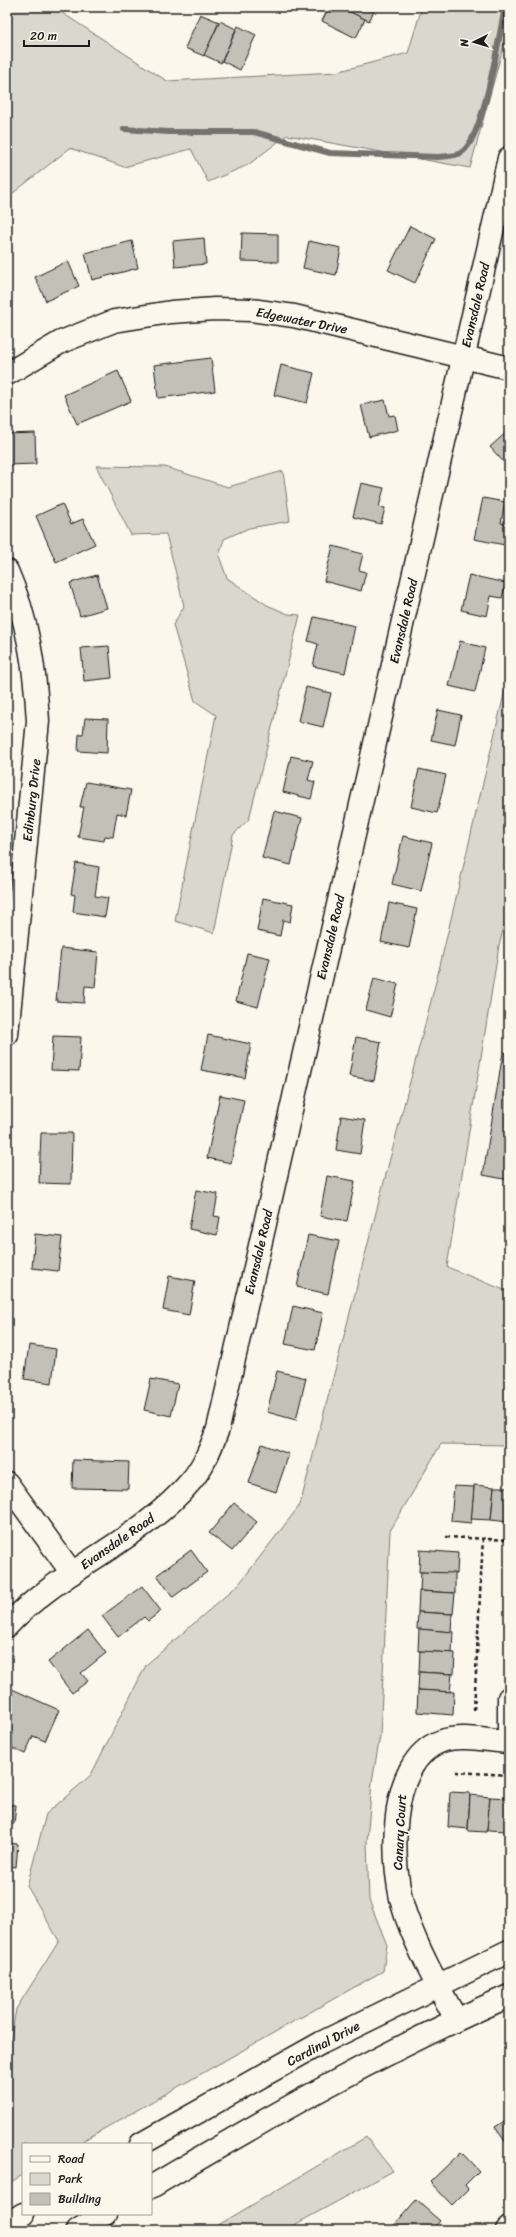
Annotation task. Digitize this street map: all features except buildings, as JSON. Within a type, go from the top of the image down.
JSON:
[{"type":"street","name":"Evansdale Road","points":[[7,1626],[72,1573],[128,1535],[173,1500],[192,1480],[208,1456],[218,1429],[509,158]]},
{"type":"street","name":"Edgewater Drive","points":[[7,374],[61,342],[114,321],[171,312],[215,309],[251,310],[294,316],[509,368]]},
{"type":"street","name":"Edinburg Drive","points":[[7,571],[16,591],[28,633],[36,676],[38,720],[7,1034]]},
{"type":"street","points":[[7,1483],[72,1573]]},
{"type":"street","name":"Canary Court","points":[[456,2019],[437,1985],[406,1916],[400,1897],[396,1852],[402,1786],[409,1769],[422,1752],[443,1740],[458,1739],[508,1742],[509,1698]]},
{"type":"street","name":"Cardinal Drive","points":[[143,2143],[321,2043],[509,1951]]},
{"type":"street","points":[[152,2186],[345,2077],[456,2019],[509,1996]]},
{"type":"street","points":[[7,2224],[22,2215]]},
{"type":"street","points":[[78,2230],[103,2215]]},
{"type":"path","points":[[446,1537],[509,1540]]},
{"type":"path","points":[[474,1710],[483,1538]]},
{"type":"path","points":[[456,1772],[509,1775]]},
{"type":"green space","points":[[7,7],[53,7],[167,81],[336,72],[408,53],[422,7],[509,7],[509,26],[470,168],[287,135],[248,165],[208,182],[191,149],[124,167],[70,148],[7,198]]},
{"type":"green space","points":[[96,466],[165,467],[228,487],[283,471],[290,521],[249,528],[224,539],[219,556],[227,578],[267,605],[288,614],[300,615],[249,819],[233,835],[214,933],[175,921],[216,715],[195,701],[173,625],[184,606],[166,534],[131,535]]},
{"type":"green space","points":[[509,673],[509,906],[499,946],[447,1267],[509,1292],[509,1445],[441,1444],[390,1531],[380,1736],[372,1782],[367,1841],[369,1900],[387,1945],[383,1971],[79,2143],[22,2143],[22,2176],[7,2184],[7,2060],[16,2009],[59,1941],[27,1886],[46,1814],[91,1775],[146,1665],[239,1584],[300,1505],[438,974]]},
{"type":"green space","points":[[366,2137],[393,2171],[285,2230],[210,2230]]},
{"type":"waterway","points":[[124,129],[168,132],[254,132],[330,153],[438,157],[457,155],[470,143],[484,107],[495,62],[505,7]]}]
